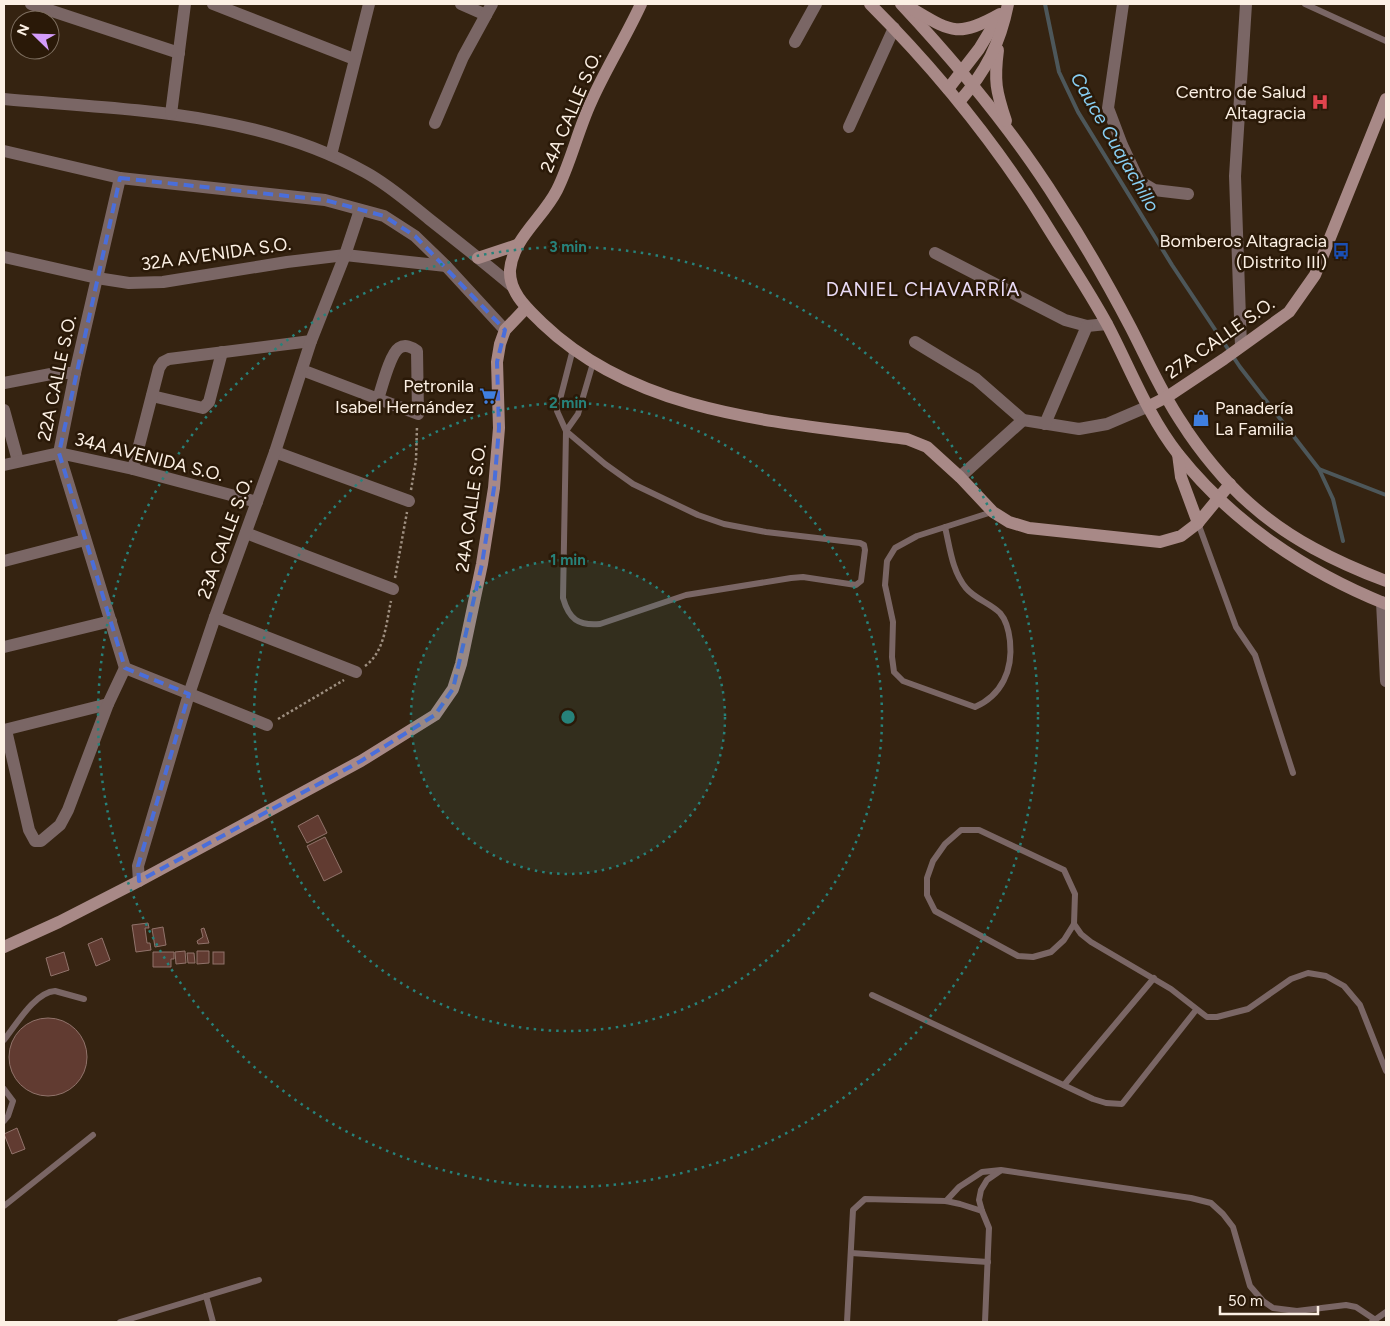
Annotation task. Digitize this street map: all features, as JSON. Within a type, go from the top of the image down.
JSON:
[{"type":"street","points":[[30,4],[179,53]]},
{"type":"street","points":[[171,114],[185,4]]},
{"type":"street","points":[[213,4],[354,59]]},
{"type":"street","points":[[331,155],[368,4]]},
{"type":"street","points":[[435,123],[463,57],[489,9],[461,4]]},
{"type":"street","name":"24A CALLE S.O.","points":[[512,286],[510,272],[517,245],[549,204],[557,190],[590,103],[641,4]]},
{"type":"street","points":[[795,42],[816,4]]},
{"type":"street","points":[[870,4],[894,28],[959,102],[1016,178],[1107,324],[1149,406],[1178,454],[1219,499],[1272,543],[1340,584],[1384,603],[1386,681]]},
{"type":"street","points":[[903,4],[940,25],[951,29],[965,30],[979,26],[1000,14]]},
{"type":"street","points":[[903,4],[974,85],[1009,130],[1060,204],[1124,315],[1182,423],[1230,484],[1249,504],[1292,537],[1333,560],[1386,581]]},
{"type":"street","points":[[948,89],[962,72],[1008,4],[999,40],[995,79],[996,91],[1009,130]]},
{"type":"street","points":[[1123,4],[1108,108],[1122,145],[1139,181],[1154,190],[1188,194]]},
{"type":"street","points":[[1239,348],[1235,176],[1246,4]]},
{"type":"street","points":[[849,127],[894,28]]},
{"type":"street","points":[[959,102],[974,85],[991,59],[999,40]]},
{"type":"street","points":[[4,99],[171,114],[226,123],[277,136],[331,155],[366,173],[393,190],[512,286],[526,308],[573,349],[593,363],[662,394],[707,408],[755,418],[907,439],[927,447],[960,477],[993,512],[1009,522],[1029,528],[1160,542],[1181,536],[1198,523],[1230,484]]},
{"type":"street","name":"27A CALLE S.O.","points":[[1149,406],[1224,359],[1289,312],[1315,275],[1386,99]]},
{"type":"street","points":[[4,151],[120,178],[326,200],[384,216],[415,236],[506,330],[526,308]]},
{"type":"street","name":"22A CALLE S.O.","points":[[120,178],[96,278],[59,453],[125,668]]},
{"type":"street","name":"23A CALLE S.O.","points":[[139,881],[138,866],[189,694],[275,452],[311,342],[345,255],[360,210]]},
{"type":"street","points":[[478,258],[517,245]]},
{"type":"street","points":[[934,253],[1065,320],[1087,326],[1107,324]]},
{"type":"street","name":"32A AVENIDA S.O.","points":[[4,257],[96,278],[129,283],[163,282],[287,262],[345,255],[446,266]]},
{"type":"street","points":[[1046,424],[1087,326]]},
{"type":"street","name":"24A CALLE S.O.","points":[[139,881],[361,761],[435,715],[454,689],[480,574],[494,488],[499,428],[497,362],[500,344],[506,330]]},
{"type":"street","points":[[133,469],[159,368],[163,362],[169,359],[311,342]]},
{"type":"street","points":[[915,342],[976,379],[1023,420],[1079,429],[1107,424],[1149,406]]},
{"type":"street","points":[[302,370],[378,399],[418,414],[417,351],[412,347],[404,346],[398,348],[378,399]]},
{"type":"street","points":[[152,396],[203,408],[207,406],[222,352]]},
{"type":"street","points":[[4,383],[56,374],[75,373]]},
{"type":"street","points":[[4,410],[18,461]]},
{"type":"street","points":[[960,477],[1023,420]]},
{"type":"street","points":[[275,452],[409,501]]},
{"type":"street","name":"34A AVENIDA S.O.","points":[[4,465],[59,453],[133,469],[257,502]]},
{"type":"street","points":[[1178,454],[1181,477],[1198,523]]},
{"type":"street","points":[[246,533],[393,588]]},
{"type":"street","points":[[4,561],[85,540]]},
{"type":"street","points":[[215,617],[356,672]]},
{"type":"street","points":[[4,647],[111,621]]},
{"type":"street","points":[[108,704],[5,730],[29,830],[36,841],[41,841],[60,824],[68,810],[108,704],[125,668],[267,725]]},
{"type":"street","points":[[4,947],[59,922],[139,881]]},
{"type":"lane","points":[[1305,4],[1386,41]]},
{"type":"lane","points":[[566,431],[632,484],[698,515],[724,524],[766,532],[864,545],[865,550],[860,581],[856,585],[803,577],[768,581],[686,594],[600,624],[590,625],[581,623],[572,617],[567,611],[563,598],[566,431],[558,411],[573,349]]},
{"type":"lane","points":[[566,431],[578,414],[593,363]]},
{"type":"lane","points":[[945,527],[954,567],[966,589],[1000,614],[1009,630],[1011,654],[1008,672],[999,688],[986,702],[975,707],[903,681],[894,672],[892,657],[893,622],[885,585],[887,561],[895,548],[917,536],[945,527],[993,512]]},
{"type":"lane","points":[[1198,523],[1236,627],[1255,655],[1293,773]]},
{"type":"lane","points":[[1074,924],[1064,940],[1051,952],[1033,957],[1018,956],[935,911],[927,894],[928,878],[933,861],[945,844],[961,830],[979,830],[1064,870],[1075,894],[1074,924],[1080,934],[1171,989],[1207,1017],[1218,1017],[1248,1009],[1291,979],[1299,976],[1308,973],[1326,976],[1344,986],[1360,1005],[1386,1071]]},
{"type":"lane","points":[[1064,1085],[1154,978]]},
{"type":"lane","points":[[4,1040],[40,996],[50,991],[55,991],[84,999]]},
{"type":"lane","points":[[872,995],[1100,1101],[1122,1104],[1196,1010]]},
{"type":"lane","points":[[4,1089],[13,1101],[8,1116],[4,1121]]},
{"type":"lane","points":[[4,1206],[93,1136]]},
{"type":"lane","points":[[985,1322],[989,1228],[979,1200],[981,1190],[988,1180],[1002,1170]]},
{"type":"lane","points":[[946,1201],[959,1187],[982,1172],[1002,1170],[1191,1198],[1211,1204],[1223,1214],[1233,1227],[1250,1286],[1263,1301],[1273,1308],[1298,1311],[1346,1305],[1356,1307],[1373,1320],[1386,1312]]},
{"type":"lane","points":[[847,1322],[854,1210],[865,1199],[946,1201],[982,1211]]},
{"type":"lane","points":[[851,1253],[988,1262]]},
{"type":"lane","points":[[120,1322],[259,1280]]},
{"type":"lane","points":[[206,1296],[213,1322]]},
{"type":"highlighted area","points":[[120,178],[325,200],[384,216],[415,236],[505,330],[497,362],[499,428],[494,488],[482,564],[453,689],[435,715],[361,761],[139,881],[138,866],[189,694],[125,668],[59,453]]},
{"type":"building","points":[[318,815],[327,833],[307,843],[298,826]]},
{"type":"building","points":[[325,837],[342,872],[324,881],[307,846]]},
{"type":"building","points":[[148,923],[149,928],[145,928],[147,943],[150,943],[151,950],[136,952],[132,925]]},
{"type":"building","points":[[163,927],[166,945],[155,947],[152,929]]},
{"type":"building","points":[[204,928],[209,943],[198,944],[197,941],[203,937],[201,929]]},
{"type":"building","points":[[102,938],[110,960],[96,966],[88,944]]},
{"type":"building","points":[[185,951],[186,963],[176,964],[175,952]]},
{"type":"building","points":[[197,951],[209,951],[209,963],[197,964]]},
{"type":"building","points":[[64,952],[69,970],[51,976],[46,958]]},
{"type":"building","points":[[153,952],[174,952],[174,959],[171,959],[171,967],[153,967]]},
{"type":"building","points":[[213,952],[224,952],[224,964],[213,964]]},
{"type":"building","points":[[187,953],[194,953],[195,963],[188,963]]},
{"type":"building","points":[[48,1018],[63,1021],[75,1030],[84,1042],[87,1057],[84,1072],[75,1084],[63,1093],[48,1096],[33,1093],[21,1084],[12,1072],[9,1057],[12,1042],[21,1030],[33,1021]]},
{"type":"building","points":[[17,1128],[25,1149],[12,1154],[4,1134]]},
{"type":"waterway","name":"Cauce Cuajachillo","points":[[1045,4],[1059,72],[1078,112],[1172,265],[1240,367],[1319,469],[1333,499],[1343,541]]},
{"type":"waterway","name":"Cauce Cuajachillo","points":[[1319,469],[1386,495]]},
{"type":"place","name":"Centro de Salud Altagracia","points":[[1320,102]]},
{"type":"place","name":"Bomberos Altagracia (Distrito III)","points":[[1341,251]]},
{"type":"place","name":"Petronila Isabel Hernández","points":[[488,396]]},
{"type":"place","name":"Panadería La Familia","points":[[1201,418]]},
{"type":"district","name":"DANIEL CHAVARRÍA","points":[[923,289]]}]
